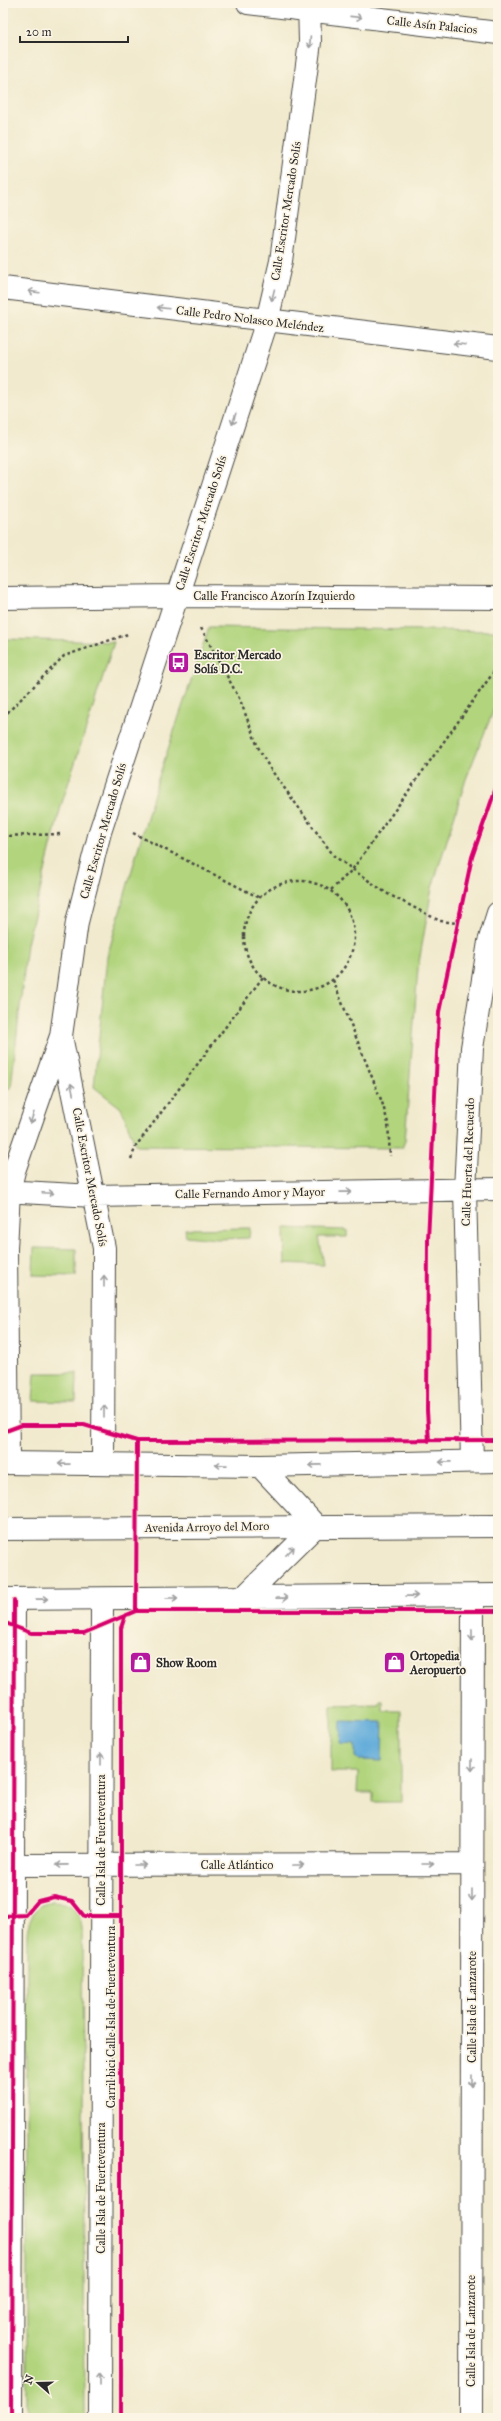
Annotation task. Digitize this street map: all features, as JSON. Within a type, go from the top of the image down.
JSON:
[{"type":"street","name":"Calle Asín Palacios","points":[[248,3],[310,7],[498,33]]},
{"type":"street","name":"Calle Escritor Mercado Solís","points":[[5,1463],[6,1191],[59,1041],[77,922],[98,840],[266,321],[282,253],[310,42],[310,7]]},
{"type":"street","name":"Calle Pedro Nolasco Meléndez","points":[[3,288],[498,348]]},
{"type":"street","name":"Calle Francisco Azorín Izquierdo","points":[[3,598],[177,596],[498,598]]},
{"type":"street","name":"Calle Huerta del Recuerdo","points":[[472,1461],[465,1190],[472,1048],[489,942],[498,913]]},
{"type":"street","name":"Calle Escritor Mercado Solís","points":[[59,1041],[94,1196],[104,1248],[103,1464]]},
{"type":"street","name":"Calle Fernando Amor y Mayor","points":[[6,1191],[94,1196],[498,1189]]},
{"type":"street","points":[[5,1463],[260,1466],[498,1461]]},
{"type":"street","points":[[243,1598],[316,1526],[260,1466]]},
{"type":"street","name":"Avenida Arroyo del Moro","points":[[3,1529],[498,1526]]},
{"type":"street","points":[[12,2418],[8,1866],[8,1599],[498,1595]]},
{"type":"street","name":"Calle Isla de Lanzarote","points":[[471,2418],[473,1596]]},
{"type":"street","name":"Calle Isla de Fuerteventura","points":[[100,2418],[102,1599]]},
{"type":"street","name":"Calle Atlántico","points":[[8,1866],[472,1864]]},
{"type":"path","points":[[201,628],[240,700],[258,747],[269,767],[334,856],[386,893],[429,916],[456,923]]},
{"type":"path","points":[[3,717],[64,656],[128,634]]},
{"type":"path","points":[[331,890],[352,870],[498,666]]},
{"type":"path","points":[[133,832],[260,898]]},
{"type":"path","points":[[3,836],[62,834]]},
{"type":"path","points":[[292,880],[309,881],[331,890],[348,908],[354,924],[355,940],[351,955],[344,969],[333,980],[317,988],[300,991],[282,989],[263,977],[255,968],[247,954],[244,938],[246,921],[252,906],[260,898],[277,885],[292,880]]},
{"type":"path","points":[[455,930],[458,916]]},
{"type":"path","points":[[131,1158],[136,1146],[263,977]]},
{"type":"path","points":[[333,980],[382,1102],[388,1123],[390,1156]]},
{"type":"green space","points":[[209,627],[498,631],[498,699],[466,779],[432,888],[418,968],[405,1141],[402,1148],[136,1146],[121,1108],[94,1087],[107,957],[158,779]]},
{"type":"green space","points":[[3,639],[114,642],[61,806],[27,944],[11,1087],[3,1094]]},
{"type":"green space","points":[[250,1228],[249,1238],[217,1239],[186,1236],[185,1229]]},
{"type":"green space","points":[[284,1228],[347,1230],[347,1237],[319,1237],[324,1265],[285,1263]]},
{"type":"green space","points":[[34,1248],[76,1249],[76,1276],[33,1275]]},
{"type":"green space","points":[[35,1373],[77,1373],[76,1402],[33,1401]]},
{"type":"green space","points":[[379,1701],[383,1701],[383,1711],[401,1711],[401,1802],[373,1802],[373,1793],[357,1793],[358,1772],[331,1772],[331,1705],[379,1704]]},
{"type":"green space","points":[[53,1901],[60,1902],[74,1908],[79,1916],[82,1928],[85,2418],[27,2418],[27,1934],[34,1912],[42,1905]]},
{"type":"water","points":[[341,1721],[383,1722],[382,1761],[359,1760],[355,1757],[355,1745],[340,1744]]},
{"type":"cycle path","points":[[429,1441],[427,1411],[428,1240],[439,1012],[472,857],[498,782]]},
{"type":"cycle path","points":[[3,1432],[22,1425],[84,1425],[137,1441],[498,1440]]},
{"type":"cycle path","points":[[136,1611],[137,1441]]},
{"type":"cycle path","points":[[11,2418],[14,1600]]},
{"type":"cycle path","points":[[3,1622],[31,1633],[84,1633],[136,1611],[498,1611]]},
{"type":"cycle path","name":"Carril bici Calle Isla de Fuerteventura","points":[[121,2418],[121,1628],[125,1616]]},
{"type":"cycle path","points":[[3,1916],[26,1915],[38,1901],[54,1897],[72,1901],[84,1916],[121,1916]]},
{"type":"place","name":"Escritor Mercado Solís D.C.","points":[[179,662]]},
{"type":"place","name":"Show Room","points":[[140,1663]]},
{"type":"place","name":"Ortopedia Aeropuerto","points":[[395,1663]]}]
